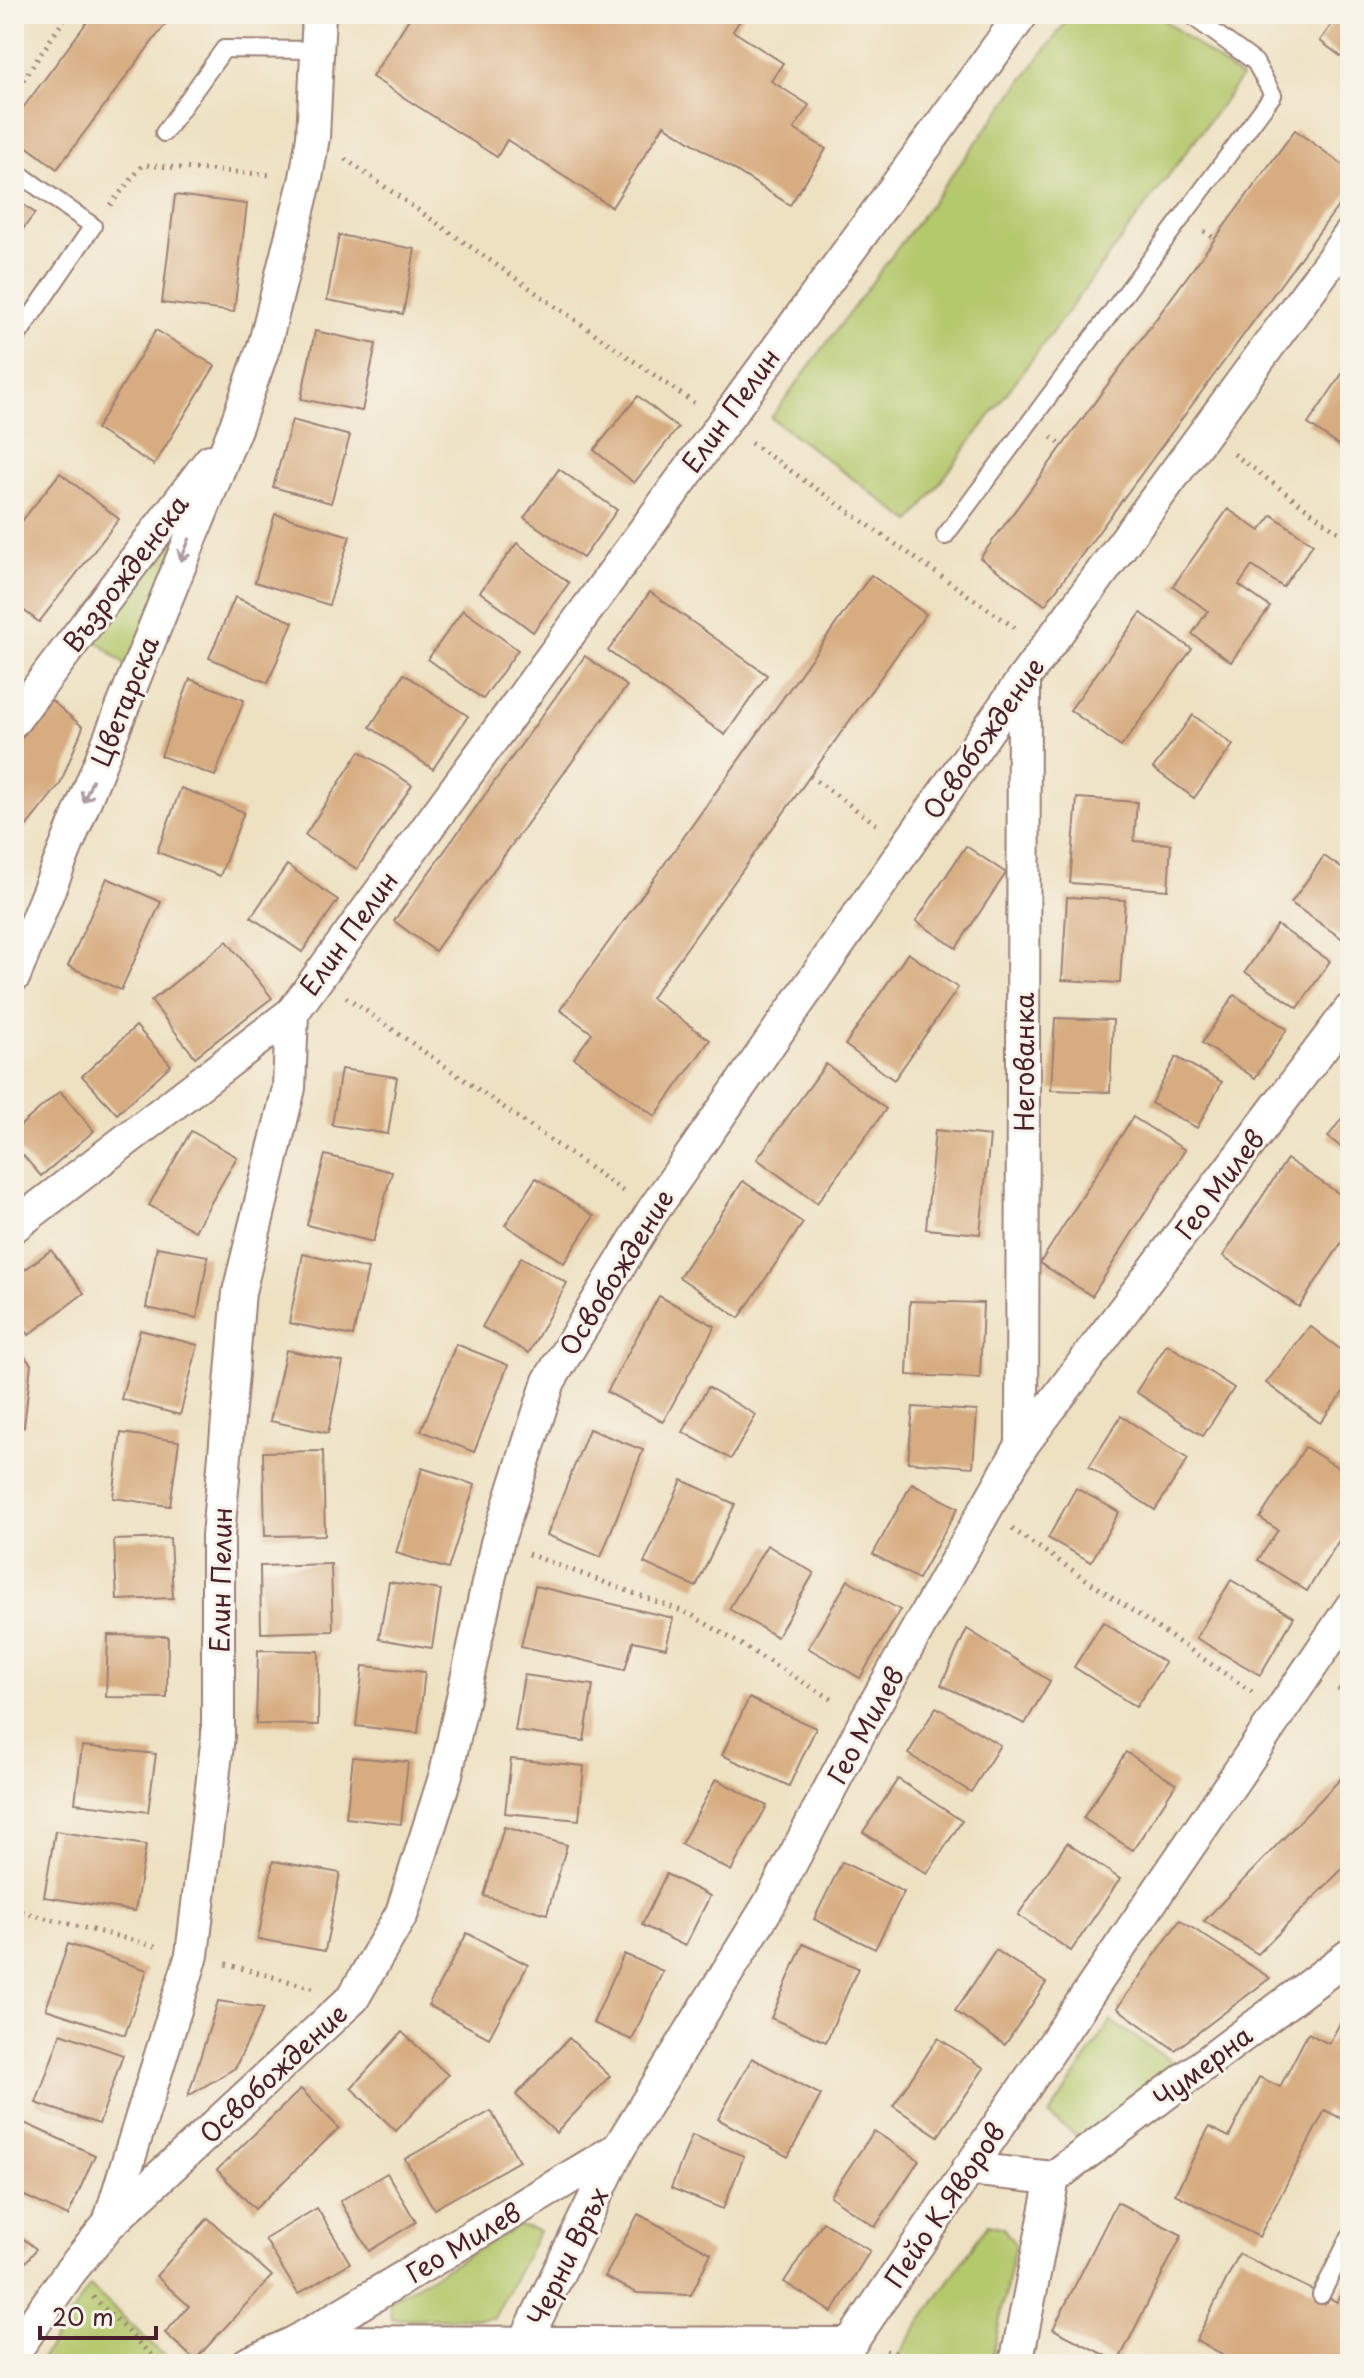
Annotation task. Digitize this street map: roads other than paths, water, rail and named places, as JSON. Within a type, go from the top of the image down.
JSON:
[{"type":"street","name":"Цветарска","points":[[14,976],[236,426],[265,343],[306,178],[313,137],[319,14]]},
{"type":"street","name":"Елин Пелин","points":[[108,2225],[192,1955],[218,1736],[218,1536],[239,1292],[289,1088],[292,1013],[316,976],[1022,14]]},
{"type":"street","name":"Освобождение","points":[[14,2352],[69,2273],[108,2225],[353,1998],[402,1913],[446,1774],[497,1543],[549,1381],[652,1212],[1024,678],[1350,235]]},
{"type":"street","name":"Възрожденска","points":[[14,720],[236,426]]},
{"type":"street","name":"Негованка","points":[[1022,1445],[1024,678]]},
{"type":"street","name":"Гео Милев","points":[[247,2364],[296,2342],[619,2148],[770,1903],[866,1720],[1022,1445],[1350,1010]]},
{"type":"street","points":[[14,1226],[292,1013]]},
{"type":"street","name":"Пейо К.Яворов","points":[[527,2354],[850,2344],[1350,1609]]},
{"type":"street","name":"Чумерна","points":[[1053,2178],[1350,1955]]},
{"type":"street","name":"Черни Връх","points":[[527,2354],[619,2148]]},
{"type":"street","points":[[968,2169],[1053,2178],[1016,2364]]},
{"type":"street","points":[[296,2342],[363,2352],[527,2354]]},
{"type":"lane","points":[[945,536],[1273,95],[1255,62],[1189,14]]},
{"type":"lane","points":[[164,133],[224,49],[318,50]]},
{"type":"lane","points":[[14,170],[93,226],[14,341]]},
{"type":"lane","points":[[1321,2295],[1350,2236]]}]
